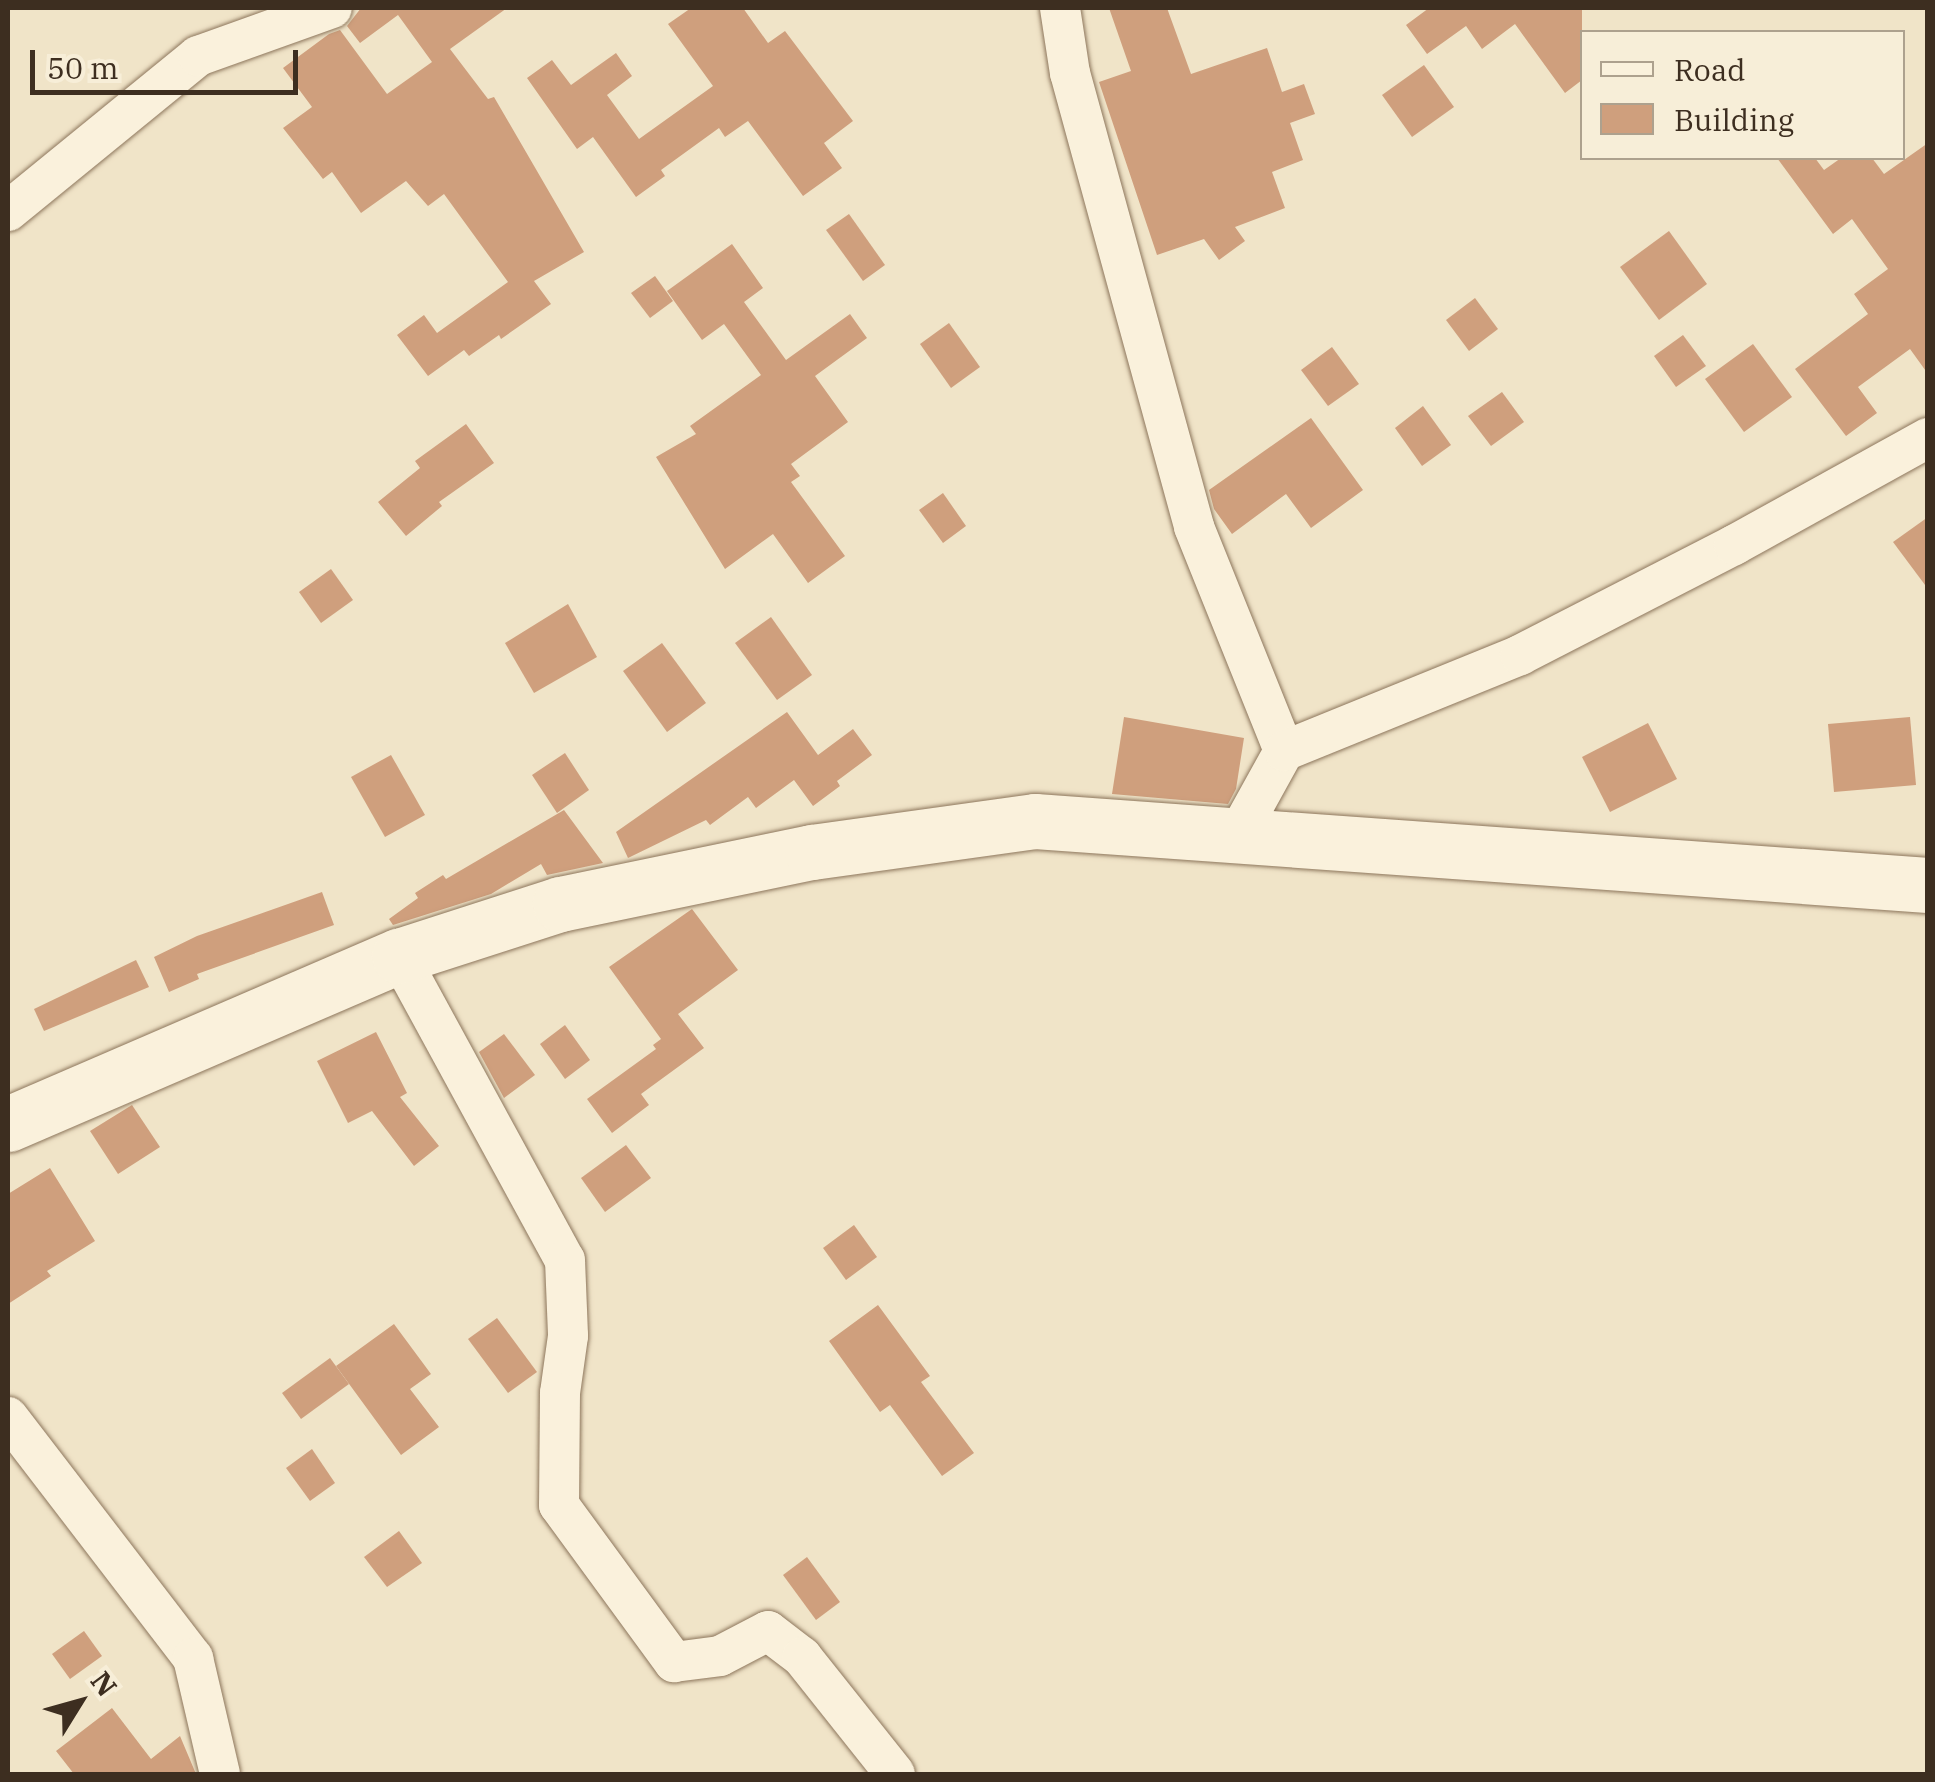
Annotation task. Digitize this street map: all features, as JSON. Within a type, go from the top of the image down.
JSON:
[{"type":"main road","points":[[8,1124],[399,956],[560,904],[830,850],[1035,821],[1928,885]]},
{"type":"street","points":[[8,211],[198,56],[332,8]]},
{"type":"street","points":[[1060,8],[1070,73],[1194,527],[1284,751]]},
{"type":"street","points":[[1237,836],[1284,751],[1520,655],[1734,545],[1928,438]]},
{"type":"street","points":[[399,956],[566,1260],[568,1336],[560,1394],[559,1505],[674,1662],[720,1656],[768,1632],[802,1657],[896,1774]]},
{"type":"street","points":[[8,1417],[193,1658],[220,1774]]},
{"type":"building","points":[[361,8],[507,8],[450,49],[488,99],[494,97],[584,252],[534,281],[551,304],[501,339],[499,335],[469,356],[464,350],[428,376],[397,335],[424,315],[437,333],[508,282],[444,194],[428,206],[406,181],[361,213],[332,172],[323,179],[283,128],[312,107],[283,68],[329,34],[340,30],[387,94],[432,62],[398,15],[360,43],[347,26]]},
{"type":"building","points":[[691,8],[743,8],[768,43],[785,31],[853,121],[824,143],[842,168],[803,196],[748,121],[725,137],[719,128],[661,170],[665,176],[636,197],[593,137],[577,149],[527,78],[552,60],[571,85],[616,53],[632,76],[607,95],[639,139],[713,86],[668,24]]},
{"type":"building","points":[[1109,8],[1167,8],[1191,74],[1267,48],[1282,92],[1304,84],[1315,114],[1290,123],[1303,160],[1272,172],[1285,208],[1235,227],[1245,241],[1219,260],[1204,239],[1157,255],[1099,82],[1131,71]]},
{"type":"building","points":[[1429,8],[1582,8],[1580,82],[1565,93],[1515,24],[1482,49],[1466,26],[1427,54],[1406,25]]},
{"type":"building","points":[[1424,65],[1454,107],[1412,137],[1382,95]]},
{"type":"building","points":[[1928,143],[1928,374],[1910,349],[1858,387],[1877,413],[1846,436],[1795,369],[1868,314],[1854,294],[1888,269],[1852,219],[1833,234],[1778,160],[1816,160],[1824,170],[1838,160],[1874,160],[1884,174]]},
{"type":"building","points":[[849,214],[885,265],[863,281],[826,230]]},
{"type":"building","points":[[1669,231],[1707,284],[1659,320],[1620,267]]},
{"type":"building","points":[[732,244],[763,288],[744,302],[786,360],[850,314],[867,338],[815,376],[848,422],[791,464],[800,476],[791,482],[845,556],[808,583],[773,534],[725,569],[656,457],[696,434],[690,426],[761,375],[724,324],[702,340],[667,291]]},
{"type":"building","points":[[655,276],[673,301],[650,318],[631,293]]},
{"type":"building","points":[[1475,298],[1498,329],[1469,351],[1446,320]]},
{"type":"building","points":[[949,323],[980,367],[951,388],[920,344]]},
{"type":"building","points":[[1683,335],[1706,366],[1676,387],[1654,356]]},
{"type":"building","points":[[1753,344],[1792,397],[1744,432],[1705,379]]},
{"type":"building","points":[[1332,347],[1359,384],[1328,406],[1301,370]]},
{"type":"building","points":[[1502,392],[1524,422],[1491,446],[1468,416]]},
{"type":"building","points":[[1423,406],[1451,445],[1422,466],[1395,428]]},
{"type":"building","points":[[1311,418],[1363,490],[1311,528],[1286,494],[1232,534],[1214,509],[1209,490]]},
{"type":"building","points":[[466,424],[494,463],[439,502],[442,506],[406,536],[378,502],[420,468],[415,461]]},
{"type":"building","points":[[943,493],[966,526],[943,543],[919,510]]},
{"type":"building","points":[[1928,517],[1928,589],[1893,542]]},
{"type":"building","points":[[331,569],[353,600],[321,623],[299,592]]},
{"type":"building","points":[[568,604],[597,657],[534,693],[505,643]]},
{"type":"building","points":[[771,617],[812,675],[777,700],[735,643]]},
{"type":"building","points":[[662,643],[706,703],[667,732],[623,671]]},
{"type":"building","points":[[787,712],[818,755],[853,729],[872,755],[837,781],[840,786],[813,806],[794,780],[756,808],[748,797],[710,825],[706,820],[628,858],[616,832]]},
{"type":"building","points":[[1124,717],[1244,738],[1236,789],[1228,804],[1112,794]]},
{"type":"building","points":[[1910,717],[1916,785],[1834,792],[1828,724]]},
{"type":"building","points":[[1648,723],[1677,779],[1610,812],[1582,757]]},
{"type":"building","points":[[565,753],[589,790],[557,813],[532,775]]},
{"type":"building","points":[[391,755],[425,815],[385,837],[351,777]]},
{"type":"building","points":[[564,810],[603,863],[547,875],[541,864],[491,894],[393,925],[389,919],[418,898],[415,893],[443,875],[446,879]]},
{"type":"building","points":[[322,892],[334,925],[197,974],[199,979],[169,992],[154,957],[197,936]]},
{"type":"building","points":[[692,909],[738,970],[678,1014],[704,1048],[641,1094],[649,1105],[612,1133],[587,1099],[656,1049],[653,1045],[661,1039],[609,967]]},
{"type":"building","points":[[136,960],[149,987],[44,1031],[34,1009]]},
{"type":"building","points":[[565,1025],[590,1060],[565,1079],[540,1044]]},
{"type":"building","points":[[376,1032],[407,1093],[400,1097],[439,1146],[414,1166],[372,1111],[348,1123],[317,1061]]},
{"type":"building","points":[[504,1034],[535,1075],[504,1098],[479,1052]]},
{"type":"building","points":[[132,1105],[160,1147],[118,1174],[90,1131]]},
{"type":"building","points":[[626,1145],[651,1178],[605,1212],[581,1178]]},
{"type":"building","points":[[50,1168],[95,1241],[47,1271],[51,1276],[8,1304],[8,1194]]},
{"type":"building","points":[[854,1225],[877,1257],[846,1280],[823,1248]]},
{"type":"building","points":[[878,1305],[930,1376],[921,1382],[974,1453],[942,1476],[890,1405],[880,1412],[829,1341]]},
{"type":"building","points":[[497,1318],[537,1372],[508,1393],[468,1339]]},
{"type":"building","points":[[394,1324],[431,1374],[410,1389],[439,1427],[401,1455],[336,1366]]},
{"type":"building","points":[[330,1358],[349,1384],[301,1419],[282,1393]]},
{"type":"building","points":[[312,1449],[335,1483],[310,1501],[286,1468]]},
{"type":"building","points":[[399,1531],[422,1563],[387,1587],[364,1557]]},
{"type":"building","points":[[807,1557],[840,1602],[816,1620],[783,1575]]},
{"type":"building","points":[[84,1631],[102,1656],[70,1679],[52,1654]]},
{"type":"building","points":[[112,1708],[151,1759],[180,1736],[196,1774],[74,1774],[56,1751]]}]
